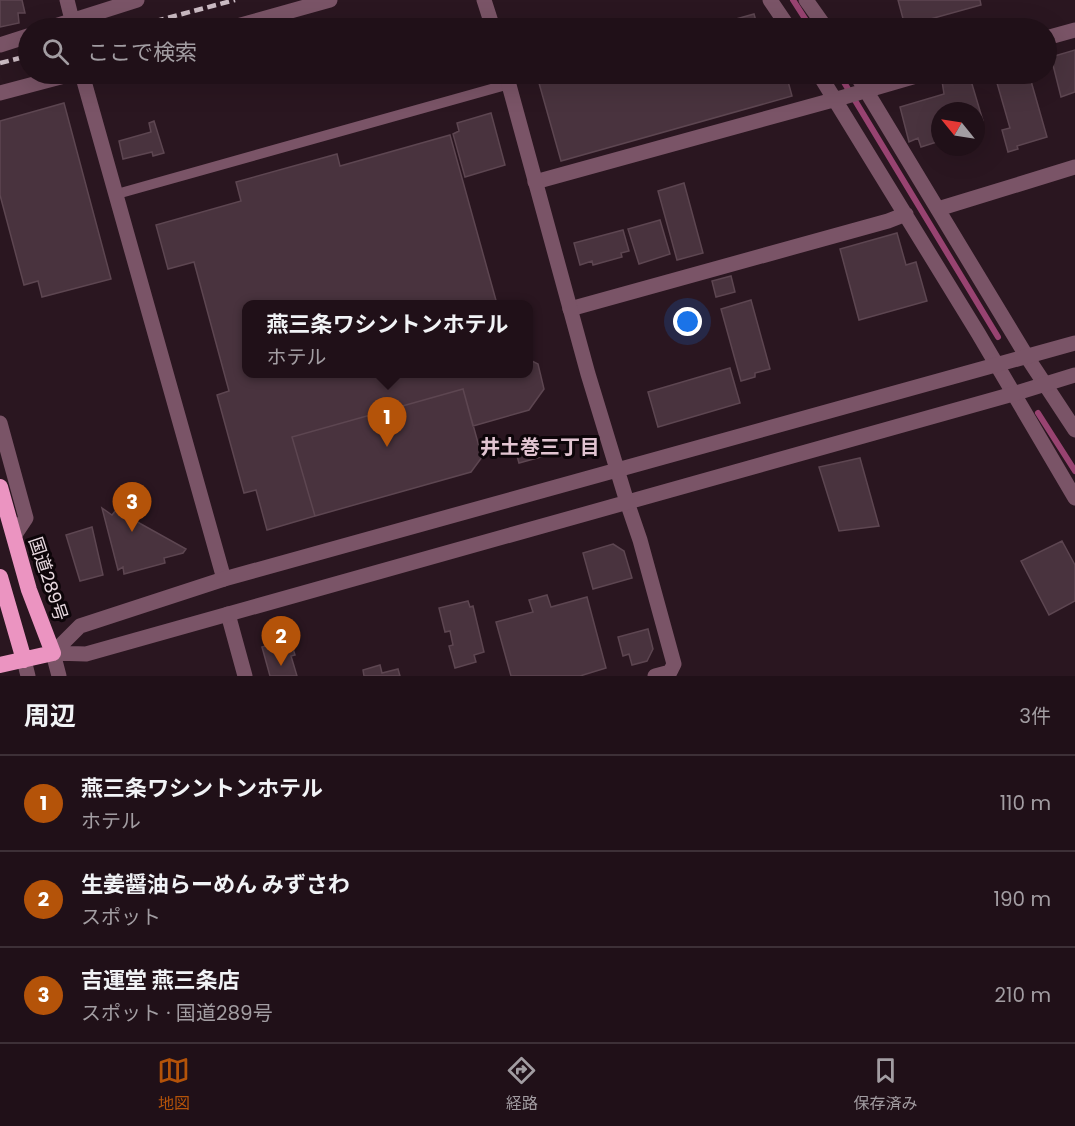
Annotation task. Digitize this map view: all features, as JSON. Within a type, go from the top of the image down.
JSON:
[{"type":"highway","name":"国道289号","points":[[0,488],[29,590],[53,653]]},
{"type":"highway","points":[[0,577],[26,668]]},
{"type":"highway","points":[[0,665],[26,668],[53,653]]},
{"type":"street","points":[[67,0],[72,18]]},
{"type":"street","points":[[78,18],[137,0]]},
{"type":"street","points":[[266,18],[330,0]]},
{"type":"street","points":[[484,0],[490,18]]},
{"type":"street","points":[[806,0],[819,18]]},
{"type":"street","points":[[771,2],[782,18]]},
{"type":"street","points":[[1057,35],[1075,30]]},
{"type":"street","points":[[0,45],[18,39]]},
{"type":"street","points":[[0,93],[34,84]]},
{"type":"street","points":[[85,84],[224,579]]},
{"type":"street","points":[[508,84],[570,309],[640,540],[674,664],[670,672],[655,676]]},
{"type":"street","points":[[828,84],[840,98],[906,214],[1075,498]]},
{"type":"street","points":[[860,84],[1027,357],[1075,430]]},
{"type":"street","points":[[535,182],[888,84]]},
{"type":"street","points":[[938,209],[1075,167]]},
{"type":"street","points":[[570,309],[888,222],[906,214]]},
{"type":"street","points":[[53,653],[80,626],[224,579],[1075,343]]},
{"type":"street","points":[[53,653],[86,654],[1075,375]]},
{"type":"street","points":[[0,423],[26,518],[14,536]]},
{"type":"street","points":[[228,614],[245,676]]},
{"type":"street","points":[[53,653],[59,676]]},
{"type":"lane","points":[[117,194],[490,84]]},
{"type":"building","points":[[0,0],[22,0],[25,13],[18,13],[18,23],[0,27]]},
{"type":"building","points":[[898,0],[980,0],[981,5],[934,18],[903,18]]},
{"type":"building","points":[[754,14],[755,18],[740,18]]},
{"type":"building","points":[[1075,50],[1075,92],[1061,97],[1057,81],[1057,55]]},
{"type":"building","points":[[539,84],[789,84],[792,96],[561,161]]},
{"type":"building","points":[[942,84],[972,84],[977,102],[931,102],[931,144],[921,147],[918,138],[909,142],[900,107],[944,94]]},
{"type":"building","points":[[997,84],[1032,84],[1047,137],[1017,146],[1018,149],[1008,152],[1002,130],[1010,128]]},
{"type":"building","points":[[64,103],[111,279],[42,297],[38,281],[24,285],[0,195],[0,121]]},
{"type":"building","points":[[491,113],[505,165],[465,177],[453,134],[459,131],[457,123]]},
{"type":"building","points":[[154,121],[164,153],[153,156],[152,152],[123,159],[119,141],[151,132],[149,123]]},
{"type":"building","points":[[450,135],[496,300],[242,300],[242,378],[533,378],[533,362],[538,364],[544,389],[529,410],[473,426],[463,389],[292,437],[315,516],[267,530],[256,490],[244,493],[217,395],[229,391],[194,262],[168,269],[156,225],[241,201],[236,182],[337,154],[340,166]]},
{"type":"building","points":[[684,183],[703,253],[677,260],[658,191]]},
{"type":"building","points":[[660,220],[670,254],[639,264],[628,229]]},
{"type":"building","points":[[623,230],[629,251],[621,253],[622,257],[593,265],[592,261],[580,265],[574,243]]},
{"type":"building","points":[[897,233],[906,265],[916,262],[927,301],[859,320],[840,249]]},
{"type":"building","points":[[731,276],[735,292],[716,297],[712,281]]},
{"type":"building","points":[[751,300],[770,369],[755,373],[755,377],[741,381],[721,309]]},
{"type":"building","points":[[730,368],[740,403],[658,427],[648,392]]},
{"type":"building","points":[[463,389],[482,457],[471,472],[315,516],[292,437]]},
{"type":"building","points":[[557,445],[559,452],[519,463],[517,456]]},
{"type":"building","points":[[860,458],[879,526],[839,531],[819,467]]},
{"type":"building","points":[[102,508],[112,515],[116,510],[186,549],[183,553],[164,558],[165,563],[124,574],[123,567],[118,570]]},
{"type":"building","points":[[92,527],[103,575],[80,581],[66,535]]},
{"type":"building","points":[[1062,541],[1075,565],[1075,601],[1049,615],[1021,561]]},
{"type":"building","points":[[613,544],[624,551],[632,578],[593,589],[583,553]]},
{"type":"building","points":[[547,595],[551,607],[587,597],[606,668],[580,676],[511,676],[496,622],[533,612],[529,600]]},
{"type":"building","points":[[468,601],[470,607],[473,606],[484,652],[474,655],[476,662],[455,668],[449,646],[453,645],[450,631],[445,632],[439,608]]},
{"type":"building","points":[[648,629],[653,649],[647,661],[632,665],[629,654],[623,656],[618,637]]},
{"type":"building","points":[[290,639],[295,655],[291,656],[297,676],[270,676],[262,647]]},
{"type":"building","points":[[380,665],[382,673],[398,669],[400,676],[364,676],[363,670]]},
{"type":"waterway","points":[[793,0],[805,18]]},
{"type":"waterway","points":[[845,84],[998,337]]},
{"type":"waterway","points":[[1038,413],[1075,471]]},
{"type":"railway","points":[[167,18],[235,0]]},
{"type":"railway","points":[[0,63],[18,58]]},
{"type":"place","name":"燕三条ワシントンホテル","points":[[387,447]]},
{"type":"place","name":"吉運堂 燕三条店","points":[[132,532]]},
{"type":"place","name":"生姜醤油らーめん みずさわ","points":[[281,666]]},
{"type":"district","name":"井土巻三丁目","points":[[540,447]]}]
